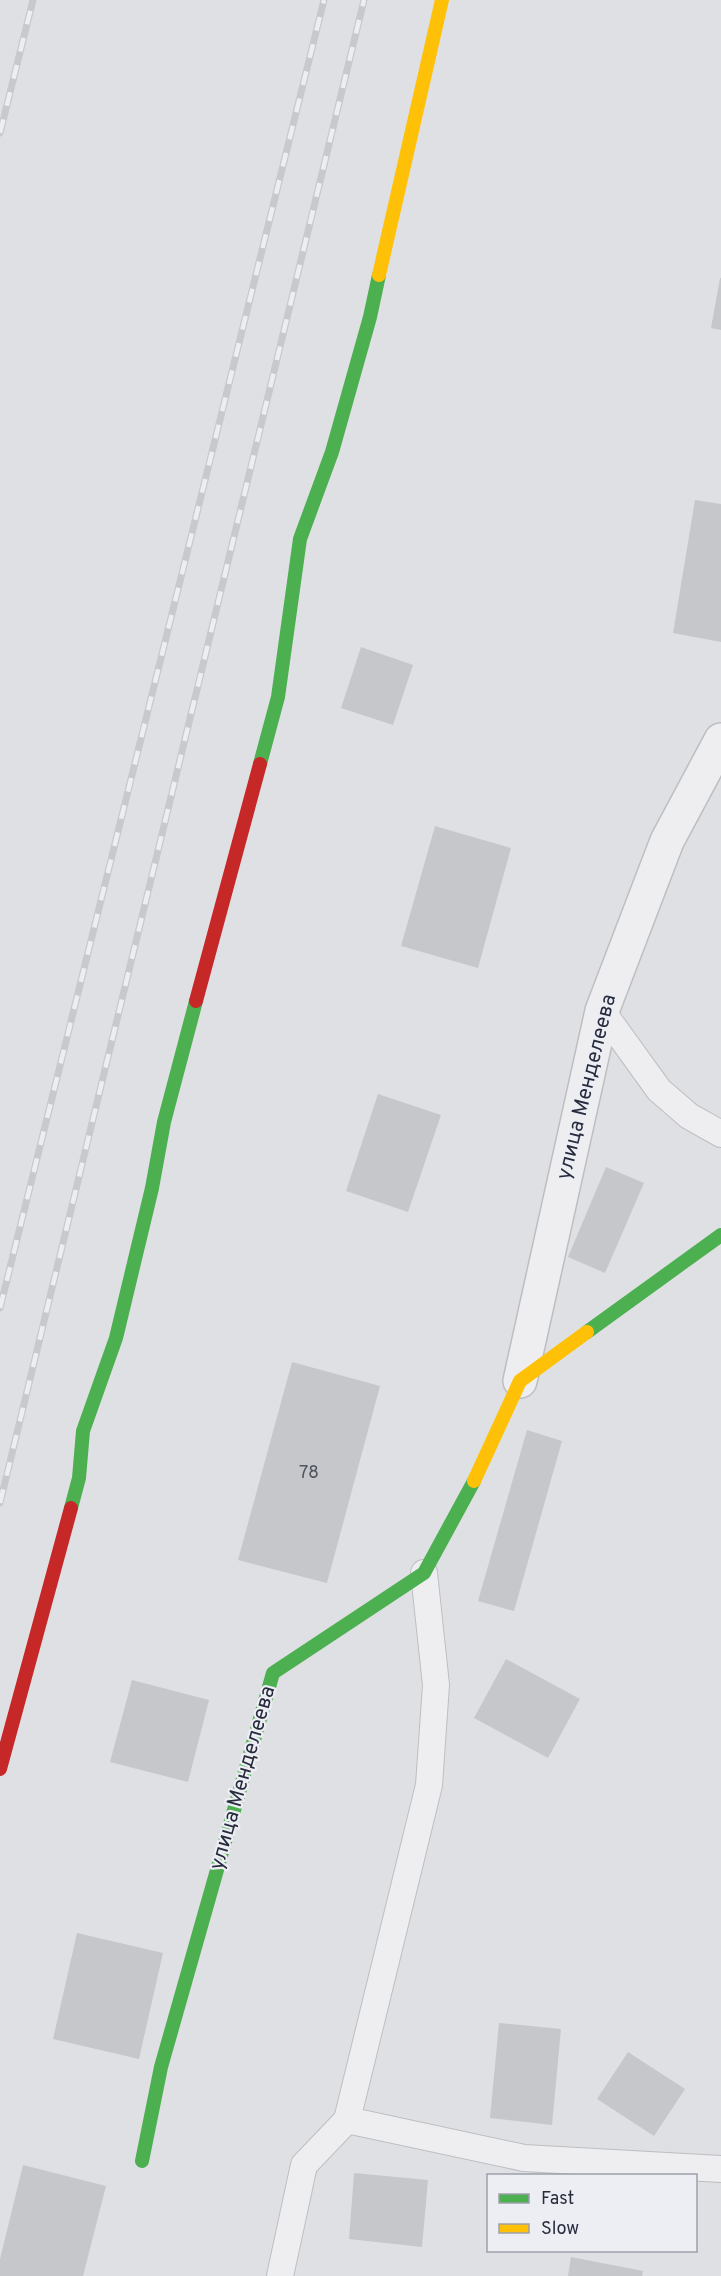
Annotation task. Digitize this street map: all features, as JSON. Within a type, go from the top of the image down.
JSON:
[{"type":"street","points":[[0,1769],[79,1478],[83,1431],[116,1338],[152,1188],[164,1122],[278,697],[300,539],[332,452],[370,316],[442,0]]},
{"type":"street","name":"улица Менделеева","points":[[142,2161],[160,2067],[273,1673],[424,1574],[465,1500],[520,1381],[602,1011],[667,841],[721,740]]},
{"type":"street","name":"улица Менделеева","points":[[520,1381],[721,1235]]},
{"type":"lane","points":[[602,1011],[659,1090],[689,1116],[721,1134]]},
{"type":"lane","points":[[280,2276],[304,2165],[347,2120],[429,1785],[436,1685],[424,1574]]},
{"type":"lane","points":[[347,2120],[524,2158],[721,2169]]},
{"type":"building","points":[[721,278],[721,330],[711,328]]},
{"type":"building","points":[[695,500],[721,504],[721,642],[673,633]]},
{"type":"building","points":[[361,647],[413,665],[393,725],[341,708]]},
{"type":"building","points":[[435,826],[511,848],[478,968],[401,946]]},
{"type":"building","points":[[378,1094],[441,1115],[408,1212],[346,1191]]},
{"type":"building","points":[[606,1167],[644,1183],[605,1273],[568,1257]]},
{"type":"building","points":[[292,1362],[380,1386],[327,1583],[238,1560]]},
{"type":"building","points":[[527,1430],[562,1441],[514,1611],[478,1601]]},
{"type":"building","points":[[506,1659],[580,1699],[548,1758],[474,1718]]},
{"type":"building","points":[[132,1680],[209,1700],[188,1782],[110,1762]]},
{"type":"building","points":[[77,1933],[163,1953],[139,2059],[53,2039]]},
{"type":"building","points":[[499,2023],[561,2029],[552,2125],[490,2118]]},
{"type":"building","points":[[628,2052],[685,2089],[654,2136],[597,2099]]},
{"type":"building","points":[[23,2165],[106,2186],[83,2276],[0,2276],[0,2259]]},
{"type":"building","points":[[354,2173],[428,2180],[422,2247],[349,2239]]},
{"type":"building","points":[[571,2257],[643,2271],[642,2276],[568,2276]]},
{"type":"railway","points":[[0,133],[33,0]]},
{"type":"railway","points":[[0,1308],[324,0]]},
{"type":"railway","points":[[0,1503],[364,0]]},
{"type":"traffic: fast","points":[[260,764],[278,697],[300,539],[332,452],[370,317],[379,275]]},
{"type":"traffic: fast","points":[[71,1508],[79,1478],[83,1431],[116,1338],[152,1188],[164,1122],[196,1001]]},
{"type":"traffic: fast","points":[[587,1332],[721,1235]]},
{"type":"traffic: fast","points":[[142,2161],[161,2067],[273,1673],[424,1573],[474,1481]]},
{"type":"traffic: slow","points":[[379,275],[442,0]]},
{"type":"traffic: slow","points":[[474,1481],[520,1381],[587,1332]]},
{"type":"traffic: jam","points":[[196,1001],[260,764]]},
{"type":"traffic: jam","points":[[0,1769],[71,1508]]}]
